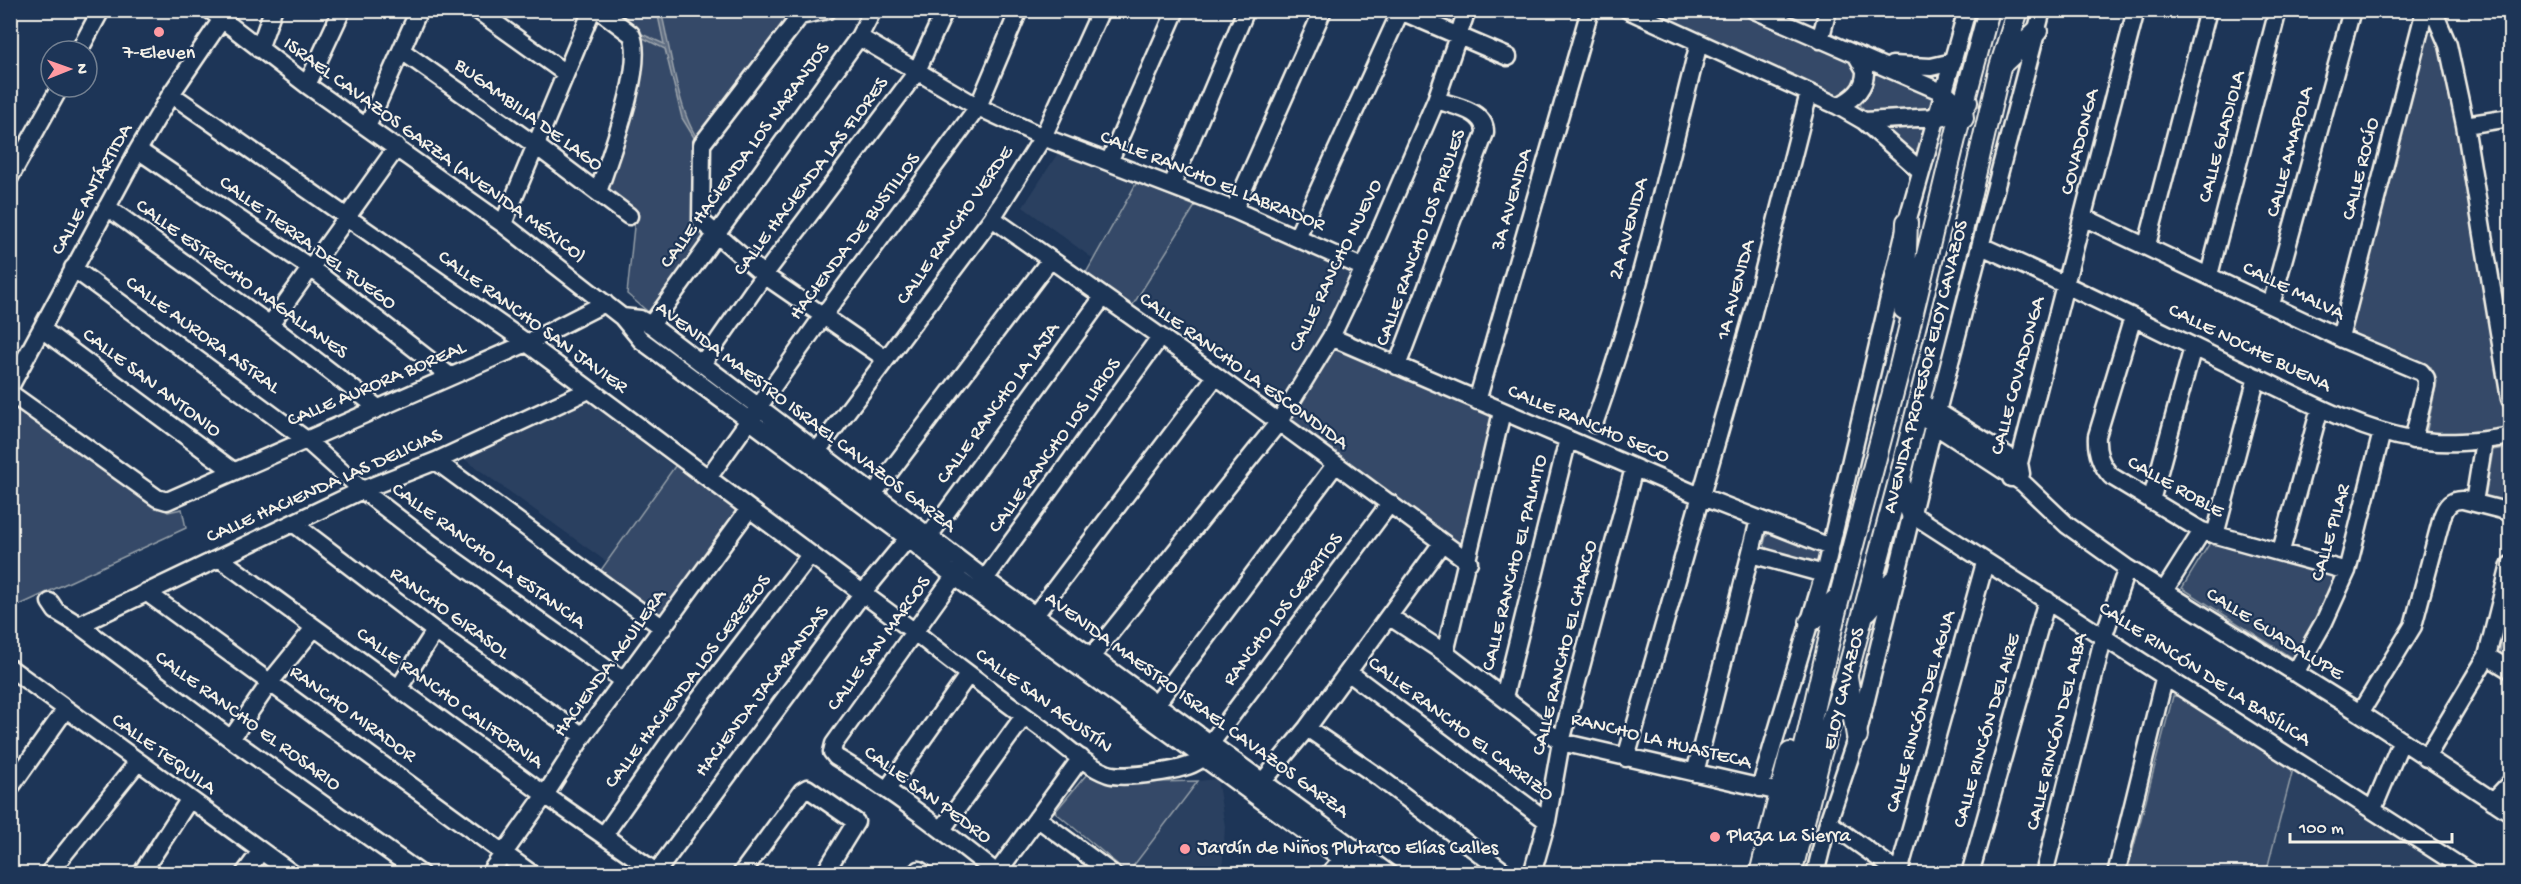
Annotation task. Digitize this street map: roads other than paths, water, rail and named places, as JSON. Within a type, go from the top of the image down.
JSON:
[{"type":"main road","name":"AVENIDA PROFESOR ELOY CAVAZOS","points":[[1776,873],[1837,606],[1989,10]]},
{"type":"main road","name":"AVENIDA PROFESOR ELOY CAVAZOS","points":[[1791,873],[1821,753],[1847,674],[1899,481],[2000,67],[2018,10]]},
{"type":"main road","points":[[1936,117],[1962,110],[1974,92],[2037,31]]},
{"type":"main road","points":[[1942,92],[1962,110],[1972,153],[1974,180]]},
{"type":"main road","points":[[1900,366],[1907,222]]},
{"type":"main road","points":[[1899,481],[1912,514]]},
{"type":"main road","points":[[1863,615],[1894,580]]},
{"type":"main road","name":"AVENIDA PROFESOR ELOY CAVAZOS","points":[[1760,873],[1814,666],[1837,606]]},
{"type":"main road","points":[[1809,622],[1837,606]]},
{"type":"main road","points":[[1847,674],[1857,736]]},
{"type":"main road","name":"AVENIDA PROFESOR ELOY CAVAZOS","points":[[1805,873],[1830,744],[1831,723]]},
{"type":"street","points":[[85,39],[101,10]]},
{"type":"street","points":[[259,49],[273,10]]},
{"type":"street","points":[[307,86],[342,10]]},
{"type":"street","points":[[367,127],[419,10]]},
{"type":"street","points":[[477,10],[564,73]]},
{"type":"street","points":[[503,224],[592,10]]},
{"type":"street","points":[[598,192],[630,89],[634,51],[631,34],[599,10]]},
{"type":"street","points":[[828,10],[800,16],[702,144],[701,221],[764,275],[886,359]]},
{"type":"street","name":"CALLE HACIENDA LOS NARANJOS","points":[[651,325],[714,234],[859,37],[873,10]]},
{"type":"street","name":"CALLE HACIENDA LAS FLORES","points":[[702,364],[764,275],[916,73],[945,10]]},
{"type":"street","name":"HACIENDA DE BUSTILLOS","points":[[708,478],[823,316],[978,107],[1019,10]]},
{"type":"street","name":"CALLE RANCHO VERDE","points":[[818,450],[992,218],[1043,137],[1101,10]]},
{"type":"street","points":[[1108,162],[1176,10]]},
{"type":"street","points":[[1172,185],[1246,10]]},
{"type":"street","points":[[1234,210],[1323,10]]},
{"type":"street","name":"CALLE RANCHO NUEVO","points":[[1092,656],[1278,423],[1331,337],[1364,268],[1436,100],[1467,10]]},
{"type":"street","name":"3A AVENIDA","points":[[1478,401],[1590,10]]},
{"type":"street","points":[[1628,10],[1838,106],[1864,121],[1921,171]]},
{"type":"street","points":[[1754,10],[1942,92]]},
{"type":"street","points":[[1820,40],[1828,10]]},
{"type":"street","points":[[1760,788],[1824,574],[1907,222],[1966,10]]},
{"type":"street","name":"ELOY CAVAZOS","points":[[1815,873],[1828,822],[1857,736],[1894,580],[2042,10]]},
{"type":"street","name":"COVADONGA","points":[[2066,283],[2136,10]]},
{"type":"street","points":[[2147,245],[2208,10]]},
{"type":"street","name":"CALLE GLADIOLA","points":[[2209,275],[2278,10]]},
{"type":"street","name":"CALLE AMAPOLA","points":[[2271,305],[2352,10]]},
{"type":"street","name":"CALLE ROCÍO","points":[[2340,338],[2425,10]]},
{"type":"street","points":[[2433,10],[2448,45],[2465,125],[2511,399]]},
{"type":"street","points":[[1297,237],[1399,11],[1508,57]]},
{"type":"street","name":"ISRAEL CAVAZOS GARZA (AVENIDA MÉXICO)","points":[[216,15],[307,86],[397,147],[503,224],[622,317]]},
{"type":"street","name":"CALLE ANTÁRTIDA","points":[[10,387],[43,330],[73,268],[138,150],[216,15]]},
{"type":"street","name":"CALLE RANCHO EL LABRADOR","points":[[859,37],[916,73],[978,107],[1043,137],[1234,210],[1364,268]]},
{"type":"street","name":"2A AVENIDA","points":[[1594,424],[1628,318],[1699,43]]},
{"type":"street","name":"BUGAMBILIA DE LAGO","points":[[402,51],[535,145],[629,216]]},
{"type":"street","points":[[1838,106],[1849,101],[1862,86],[1865,70],[1857,56]]},
{"type":"street","points":[[1882,64],[1931,67],[1953,62]]},
{"type":"street","name":"1A AVENIDA","points":[[1626,758],[1750,324],[1809,93]]},
{"type":"street","name":"CALLE RANCHO SAN JAVIER","points":[[171,94],[527,343],[862,594]]},
{"type":"street","points":[[10,177],[53,99]]},
{"type":"street","name":"CALLE RANCHO LOS PIRULES","points":[[1397,366],[1484,142],[1485,125],[1475,114],[1436,100]]},
{"type":"street","points":[[1864,121],[1936,117]]},
{"type":"street","points":[[2465,125],[2511,118]]},
{"type":"street","points":[[270,325],[346,215],[397,147]]},
{"type":"street","name":"CALLE TIERRA DEL FUEGO","points":[[138,150],[311,268],[450,376]]},
{"type":"street","name":"CALLE ESTRECHO MAGALLANES","points":[[107,207],[270,325],[378,408]]},
{"type":"street","name":"CALLE MALVA","points":[[2084,217],[2340,338],[2424,375],[2426,386],[2413,440]]},
{"type":"street","name":"CALLE RANCHO LA ESCONDIDA","points":[[992,218],[1216,376],[1468,562]]},
{"type":"street","name":"CALLE NOCHE BUENA","points":[[1981,246],[2066,283],[2320,408],[2382,432],[2413,440],[2484,441],[2511,436]]},
{"type":"street","points":[[874,493],[1050,260]]},
{"type":"street","name":"CALLE AURORA ASTRAL","points":[[73,268],[305,439]]},
{"type":"street","name":"CALLE COVADONGA","points":[[2017,475],[2066,283]]},
{"type":"street","name":"CALLE RANCHO LA LAJA","points":[[929,536],[1103,297]]},
{"type":"street","name":"CALLE AURORA BOREAL","points":[[10,393],[164,501],[176,499],[305,439],[527,343],[605,303]]},
{"type":"street","name":"AVENIDA MAESTRO ISRAEL CAVAZOS GARZA","points":[[622,317],[640,319],[651,325],[929,536],[959,569],[985,579],[1157,703],[1207,750],[1264,780],[1389,873]]},
{"type":"street","name":"AVENIDA MAESTRO ISRAEL CAVAZOS GARZA","points":[[622,317],[641,340],[908,538],[959,569],[1207,750],[1363,873]]},
{"type":"street","name":"CALLE ROBLE","points":[[2133,317],[2097,436],[2097,447],[2103,467],[2111,476],[2208,533],[2281,551],[2347,571]]},
{"type":"street","name":"CALLE SAN ANTONIO","points":[[43,330],[233,471]]},
{"type":"street","name":"CALLE RANCHO LOS LIRIOS","points":[[985,579],[1160,337]]},
{"type":"street","name":"CALLE RANCHO SECO","points":[[1331,337],[1700,496],[1830,547]]},
{"type":"street","points":[[2151,501],[2193,347]]},
{"type":"street","points":[[1035,615],[1216,376]]},
{"type":"street","points":[[2164,591],[2208,533],[2257,377]]},
{"type":"street","name":"CALLE HACIENDA LAS DELICIAS","points":[[79,625],[362,490],[436,461],[589,390]]},
{"type":"street","name":"CALLE GUADALUPE","points":[[1918,407],[1936,417],[2017,475],[2067,525],[2127,568],[2511,812]]},
{"type":"street","points":[[2281,551],[2320,408]]},
{"type":"street","points":[[1445,653],[1503,412]]},
{"type":"street","name":"CALLE PILAR","points":[[2295,673],[2324,622],[2347,571],[2382,432]]},
{"type":"street","name":"CALLE RANCHO LA ESTANCIA","points":[[305,439],[362,490],[432,544],[624,681]]},
{"type":"street","name":"CALLE RANCHO EL PALMITO","points":[[1504,697],[1569,439]]},
{"type":"street","points":[[2474,502],[2484,441]]},
{"type":"street","points":[[436,461],[663,628]]},
{"type":"street","points":[[1157,703],[1335,465]]},
{"type":"street","name":"CALLE RANCHO EL CHARCO","points":[[1532,873],[1547,821],[1561,742],[1634,468]]},
{"type":"street","points":[[2360,714],[2413,626],[2448,504],[2457,500],[2474,502],[2511,512]]},
{"type":"street","name":"RANCHO LOS CERRITOS","points":[[1207,750],[1390,503]]},
{"type":"street","name":"HACIENDA AGUILERA","points":[[489,873],[545,795],[583,736],[749,509]]},
{"type":"street","name":"CALLE RINCÓN DE LA BASÍLICA","points":[[1912,514],[1985,563],[2104,635],[2373,808],[2451,868],[2472,873]]},
{"type":"street","points":[[1695,773],[1760,520]]},
{"type":"street","name":"RANCHO GIRASOL","points":[[293,523],[435,631],[583,736]]},
{"type":"street","name":"HACIENDA JACARANDAS","points":[[656,873],[862,594],[908,538]]},
{"type":"street","points":[[1264,780],[1307,728],[1442,543]]},
{"type":"street","points":[[1751,554],[1824,574]]},
{"type":"street","name":"CALLE HACIENDA LOS CEREZOS","points":[[604,835],[698,701],[810,555]]},
{"type":"street","name":"CALLE RANCHO CALIFORNIA","points":[[219,558],[656,873]]},
{"type":"street","name":"CALLE RINCÓN DEL AGUA","points":[[1900,873],[1985,563]]},
{"type":"street","points":[[2426,758],[2487,656],[2511,565]]},
{"type":"street","name":"CALLE RINCÓN DEL ALBA","points":[[2044,873],[2104,635],[2127,568]]},
{"type":"street","name":"CALLE SAN MARCOS","points":[[832,752],[834,744],[916,633],[959,569]]},
{"type":"street","name":"RANCHO MIRADOR","points":[[146,592],[532,873]]},
{"type":"street","name":"CALLE SAN AGUSTÍN","points":[[862,594],[1097,769],[1120,776],[1183,767],[1194,764],[1207,750]]},
{"type":"street","name":"CALLE RINCÓN DEL AIRE","points":[[1970,873],[2047,600]]},
{"type":"street","name":"CALLE RANCHO EL ROSARIO","points":[[50,602],[56,611],[79,625],[231,739],[421,873]]},
{"type":"street","name":"RANCHO LA HUASTECA","points":[[1390,616],[1445,653],[1561,742],[1780,791]]},
{"type":"street","points":[[231,739],[271,681],[314,628]]},
{"type":"street","points":[[398,688],[435,631]]},
{"type":"street","points":[[2487,656],[2511,670]]},
{"type":"street","name":"CALLE TEQUILA","points":[[10,668],[137,763],[293,873]]},
{"type":"street","name":"CALLE RANCHO EL CARRIZO","points":[[1348,672],[1547,821]]},
{"type":"street","points":[[888,789],[968,675]]},
{"type":"street","points":[[2116,873],[2165,675]]},
{"type":"street","points":[[10,788],[65,710]]},
{"type":"street","points":[[943,828],[1024,716]]},
{"type":"street","points":[[1307,728],[1380,778],[1507,873]]},
{"type":"street","points":[[2373,808],[2401,742]]},
{"type":"street","name":"CALLE SAN PEDRO","points":[[832,752],[836,757],[888,789],[943,828],[998,873]]},
{"type":"street","points":[[998,873],[1081,758]]},
{"type":"street","points":[[48,873],[137,763]]},
{"type":"street","points":[[2493,801],[2511,783]]},
{"type":"street","points":[[741,873],[805,789],[855,819],[856,824],[824,873]]},
{"type":"street","points":[[141,873],[189,800]]},
{"type":"street","points":[[1037,818],[1113,873]]},
{"type":"street","points":[[1828,822],[1900,873]]},
{"type":"street","points":[[244,873],[261,851]]},
{"type":"street","points":[[1329,873],[1343,858]]},
{"type":"place","name":"7-Eleven","points":[[159,32]]},
{"type":"place","name":"Plaza La Sierra","points":[[1715,837]]},
{"type":"place","name":"Jardín de Niños Plutarco Elías Calles","points":[[1185,849]]}]
